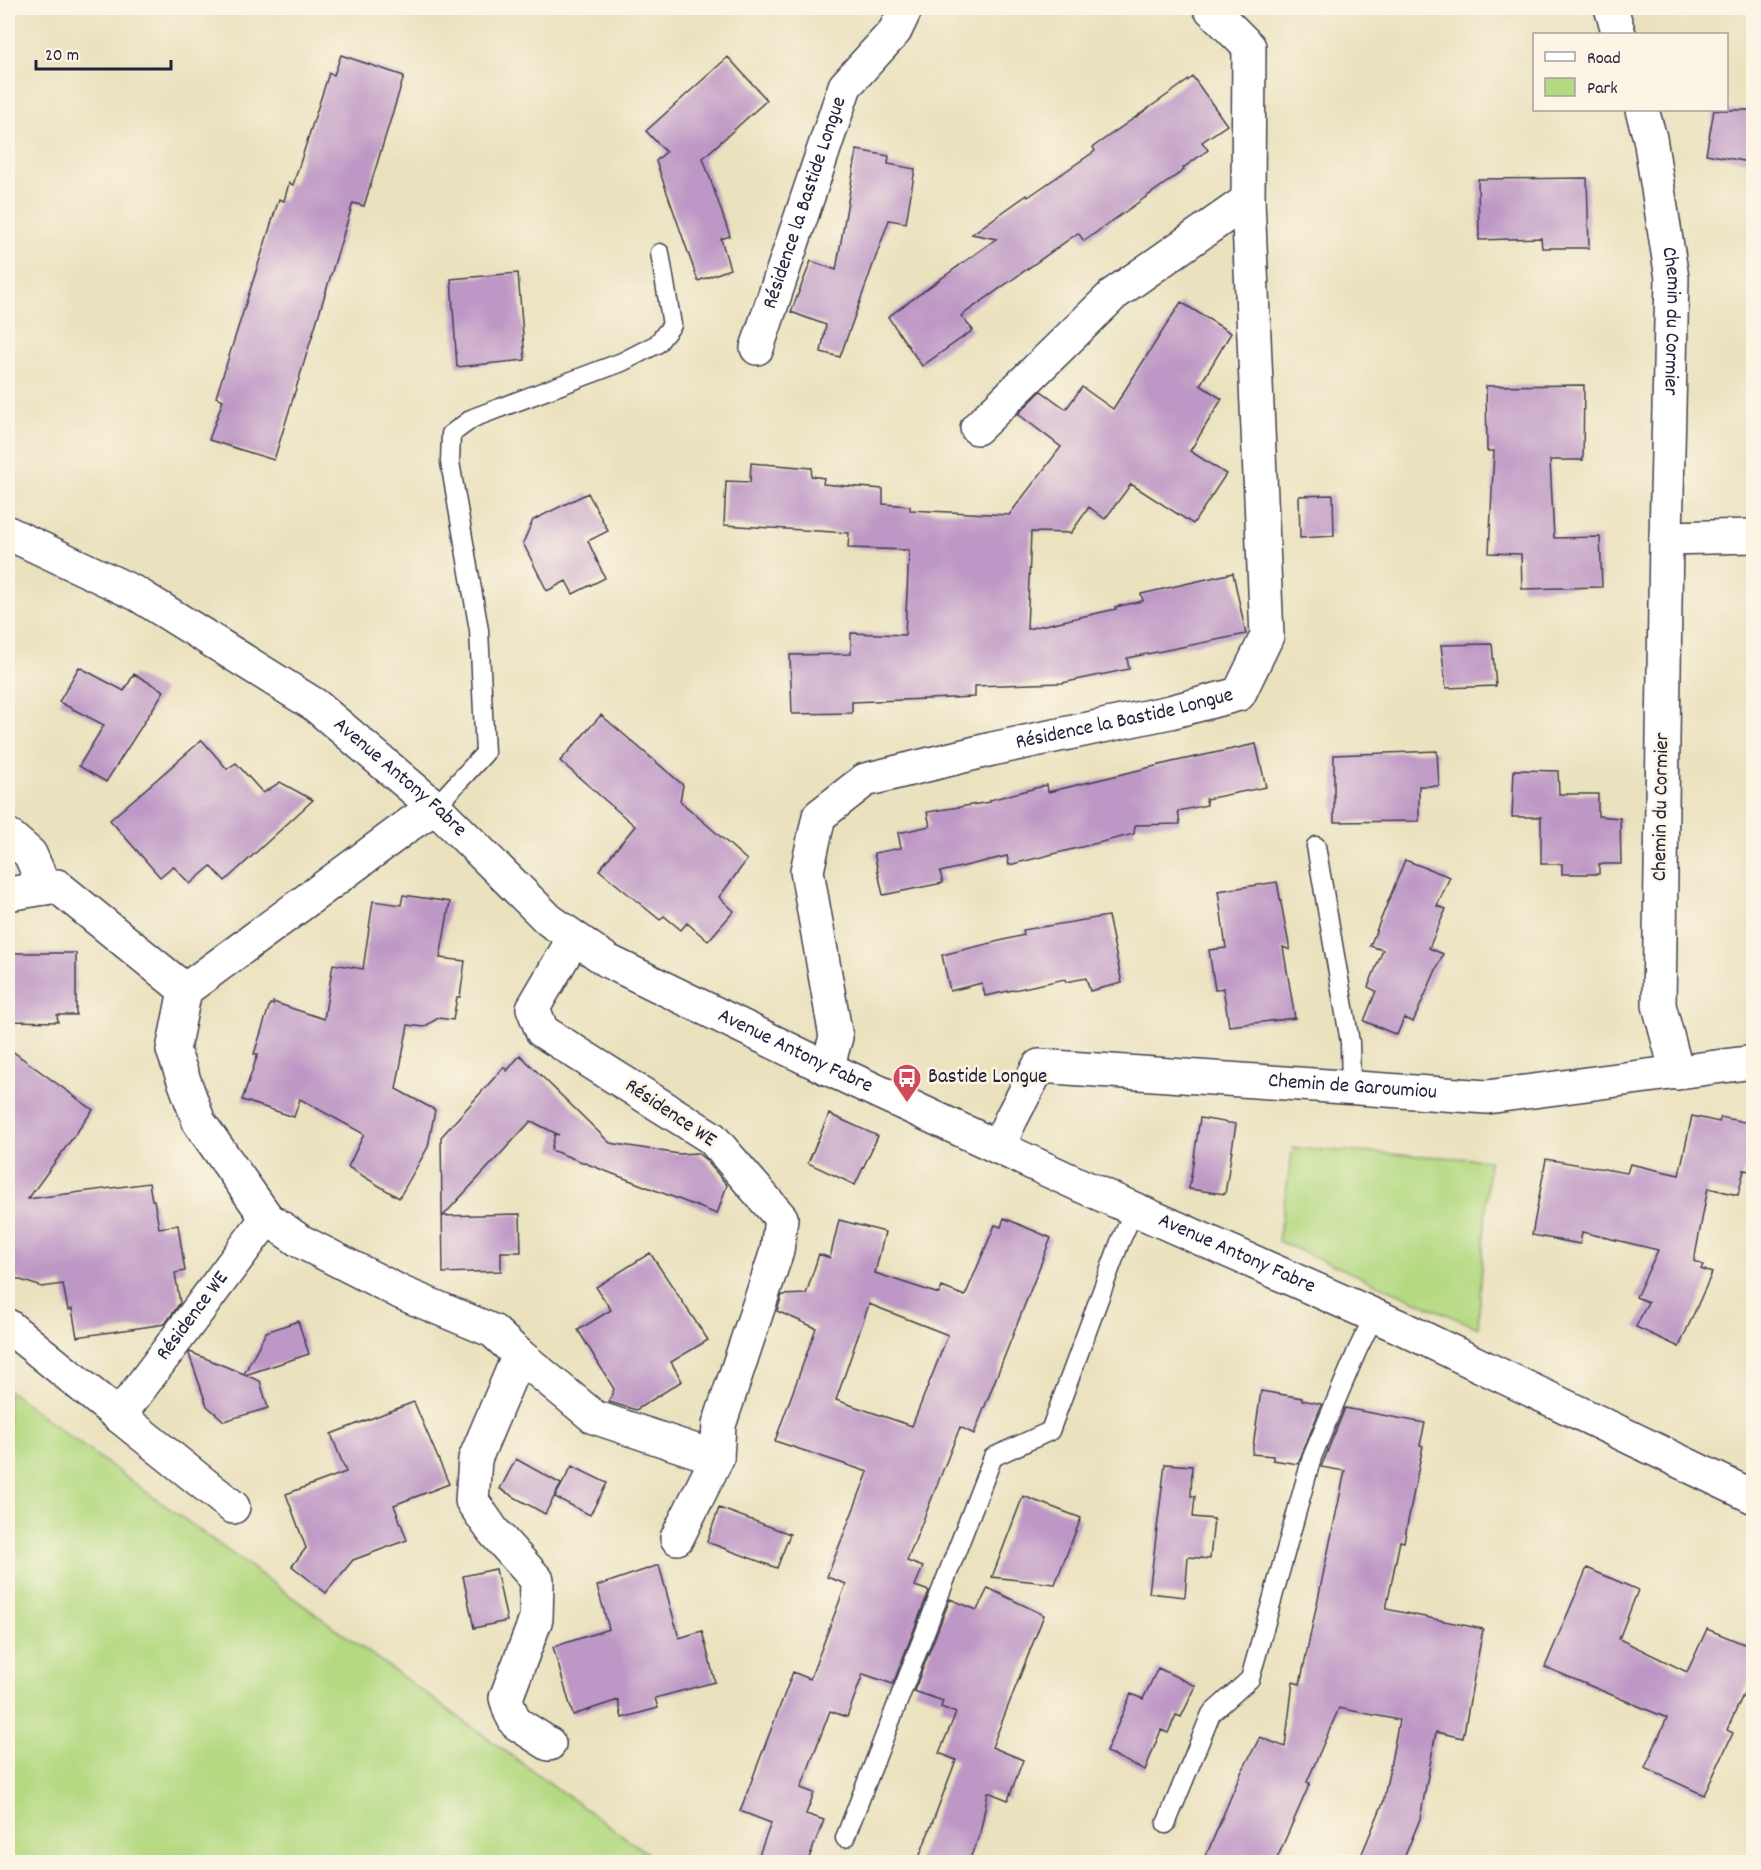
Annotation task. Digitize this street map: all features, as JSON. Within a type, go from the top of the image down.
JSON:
[{"type":"street","name":"Résidence la Bastide Longue","points":[[758,348],[845,86],[895,31],[906,8]]},
{"type":"street","name":"Résidence la Bastide Longue","points":[[827,1068],[836,1037],[807,871],[819,816],[865,780],[992,749],[1170,712],[1239,694],[1266,636],[1248,200],[1249,47],[1210,8]]},
{"type":"street","points":[[1611,8],[1619,33]]},
{"type":"street","name":"Chemin du Cormier","points":[[1642,111],[1650,138],[1672,278],[1659,1005],[1677,1073]]},
{"type":"street","points":[[977,428],[1113,294],[1248,200]]},
{"type":"street","name":"Avenue Antony Fabre","points":[[8,533],[137,594],[315,705],[435,807],[549,920],[608,961],[827,1068],[1374,1316],[1754,1497]]},
{"type":"street","points":[[1666,538],[1754,536]]},
{"type":"street","points":[[435,807],[185,990],[173,1050],[199,1122],[267,1218],[300,1241],[402,1293],[493,1331],[594,1418],[717,1458]]},
{"type":"street","points":[[8,835],[30,854],[45,888]]},
{"type":"street","points":[[8,894],[57,886],[185,990]]},
{"type":"street","name":"Résidence WE","points":[[574,938],[533,1008],[542,1031],[712,1138],[781,1218],[777,1251],[719,1425],[717,1458],[677,1538]]},
{"type":"street","name":"Chemin de Garoumiou","points":[[998,1147],[1039,1066],[1486,1097],[1754,1062]]},
{"type":"street","name":"Résidence WE","points":[[119,1416],[267,1218]]},
{"type":"street","points":[[8,1326],[233,1507]]},
{"type":"street","points":[[519,1355],[476,1459],[471,1501],[493,1531],[537,1580],[536,1619],[506,1698],[516,1723],[549,1744]]},
{"type":"lane","points":[[435,807],[485,753],[479,630],[450,462],[452,434],[473,418],[622,362],[657,344],[672,326],[660,253]]},
{"type":"lane","points":[[1316,846],[1350,1042],[1351,1088]]},
{"type":"lane","points":[[845,1838],[993,1457],[1050,1431],[1120,1242],[1135,1209]]},
{"type":"lane","points":[[1166,1824],[1211,1714],[1250,1679],[1312,1457],[1374,1316]]},
{"type":"green space","points":[[1293,1148],[1489,1160],[1478,1328],[1278,1241]]},
{"type":"green space","points":[[8,1390],[62,1431],[659,1862],[8,1862]]},
{"type":"building","points":[[341,55],[404,76],[364,206],[353,203],[274,460],[209,440],[223,400],[216,397],[279,199],[284,201],[289,183],[293,185],[329,73],[334,75]]},
{"type":"building","points":[[728,57],[767,100],[703,158],[730,236],[721,239],[730,269],[698,281],[656,161],[666,152],[646,131]]},
{"type":"building","points":[[1193,77],[1227,125],[1202,142],[1208,150],[1183,168],[1184,170],[1084,241],[1078,233],[961,316],[973,330],[922,366],[888,317],[996,239],[972,234],[1095,151],[1093,147]]},
{"type":"building","points":[[1754,110],[1754,163],[1706,154],[1714,111]]},
{"type":"building","points":[[857,150],[889,156],[888,164],[915,169],[906,223],[889,220],[840,357],[821,352],[826,325],[791,312],[811,261],[836,270]]},
{"type":"building","points":[[1587,178],[1589,248],[1542,248],[1541,238],[1479,240],[1478,179]]},
{"type":"building","points":[[518,273],[525,360],[457,367],[451,279]]},
{"type":"building","points":[[1181,302],[1231,333],[1200,385],[1222,399],[1190,451],[1226,474],[1193,524],[1131,484],[1105,519],[1089,507],[1071,533],[1031,532],[1027,629],[1116,609],[1115,607],[1143,601],[1141,594],[1233,573],[1246,634],[1127,658],[1129,669],[1062,683],[975,686],[975,697],[852,702],[852,713],[792,714],[790,655],[851,654],[851,633],[905,635],[909,550],[848,548],[849,533],[724,525],[726,481],[750,482],[751,463],[812,468],[811,476],[824,478],[823,484],[883,489],[883,504],[910,506],[910,510],[1009,515],[1061,447],[1018,414],[1041,391],[1066,409],[1082,387],[1113,409]]},
{"type":"building","points":[[1584,385],[1583,460],[1550,460],[1554,538],[1600,537],[1602,587],[1522,589],[1521,554],[1489,553],[1494,451],[1487,451],[1486,386]]},
{"type":"building","points":[[588,493],[608,531],[588,541],[605,578],[573,594],[566,581],[547,591],[523,543],[533,520]]},
{"type":"building","points":[[1333,495],[1334,536],[1300,538],[1299,496]]},
{"type":"building","points":[[1492,644],[1496,686],[1446,688],[1441,645]]},
{"type":"building","points":[[79,667],[124,691],[134,674],[164,691],[106,782],[79,766],[104,725],[59,702]]},
{"type":"building","points":[[601,715],[683,785],[680,801],[747,860],[719,897],[734,911],[708,941],[687,923],[681,930],[664,916],[660,920],[599,870],[635,826],[560,761]]},
{"type":"building","points":[[202,740],[227,769],[236,763],[263,793],[280,782],[313,800],[225,881],[211,866],[190,884],[173,866],[160,877],[110,820]]},
{"type":"building","points":[[1256,744],[1266,787],[1206,799],[1207,805],[1178,811],[1180,824],[1135,825],[1134,834],[1009,865],[1007,856],[940,872],[943,883],[883,895],[874,853],[901,848],[898,833],[930,826],[927,812],[990,802],[990,800],[1047,785],[1048,792]]},
{"type":"building","points":[[1437,751],[1439,786],[1419,786],[1419,821],[1334,822],[1334,755]]},
{"type":"building","points":[[1514,770],[1558,771],[1559,794],[1598,794],[1598,816],[1620,818],[1621,864],[1599,864],[1599,874],[1562,874],[1562,864],[1541,864],[1541,817],[1512,817]]},
{"type":"building","points":[[1405,860],[1450,877],[1437,906],[1446,909],[1429,948],[1443,954],[1413,1022],[1404,1018],[1397,1035],[1364,1021],[1376,991],[1368,987],[1383,950],[1370,946]]},
{"type":"building","points":[[1277,882],[1290,950],[1283,947],[1295,1018],[1229,1026],[1223,988],[1215,990],[1209,950],[1226,948],[1218,891]]},
{"type":"building","points":[[403,895],[450,902],[440,958],[465,961],[460,997],[457,997],[453,1020],[438,1018],[424,1027],[408,1025],[396,1089],[435,1110],[428,1147],[399,1198],[348,1167],[364,1134],[300,1099],[294,1117],[242,1100],[258,1054],[254,1054],[270,1004],[273,1005],[273,1002],[324,1019],[333,964],[363,969],[373,901],[401,905]]},
{"type":"building","points":[[1108,916],[1122,983],[1090,991],[1086,978],[1066,982],[1065,979],[985,996],[982,983],[950,991],[942,955],[1024,935],[1023,930]]},
{"type":"building","points":[[8,953],[76,953],[76,1015],[57,1015],[58,1022],[8,1021]]},
{"type":"building","points":[[8,1048],[93,1110],[28,1199],[149,1183],[159,1228],[178,1225],[185,1271],[175,1273],[180,1303],[165,1324],[77,1337],[72,1309],[68,1310],[63,1284],[42,1287],[8,1276]]},
{"type":"building","points":[[520,1055],[610,1143],[679,1154],[697,1153],[706,1160],[727,1185],[717,1214],[551,1150],[555,1134],[559,1135],[531,1121],[443,1216],[520,1214],[521,1252],[501,1252],[501,1271],[443,1273],[441,1137],[504,1067],[507,1071]]},
{"type":"building","points":[[829,1114],[878,1136],[855,1185],[808,1163]]},
{"type":"building","points":[[1692,1116],[1719,1122],[1721,1117],[1754,1124],[1754,1172],[1744,1170],[1738,1195],[1708,1188],[1694,1261],[1703,1265],[1701,1269],[1712,1273],[1679,1347],[1636,1327],[1648,1302],[1636,1297],[1658,1250],[1582,1232],[1580,1244],[1532,1235],[1546,1159],[1627,1173],[1630,1164],[1679,1175]]},
{"type":"building","points":[[1200,1118],[1236,1124],[1225,1194],[1189,1189]]},
{"type":"building","points":[[1004,1218],[1051,1238],[974,1434],[960,1427],[907,1561],[923,1567],[915,1586],[929,1591],[893,1684],[863,1674],[847,1717],[830,1711],[801,1788],[814,1793],[806,1814],[824,1820],[807,1863],[756,1863],[771,1823],[740,1811],[793,1672],[810,1679],[846,1584],[827,1577],[868,1472],[775,1441],[816,1328],[777,1311],[782,1295],[806,1294],[819,1254],[830,1258],[839,1220],[885,1232],[875,1273],[939,1294],[942,1287],[965,1296],[995,1225],[1001,1227]],"holes":[[[869,1304],[948,1335],[912,1426],[836,1400]]]},
{"type":"building","points":[[650,1253],[708,1340],[671,1362],[682,1381],[636,1410],[609,1402],[614,1389],[578,1330],[611,1310],[596,1287]]},
{"type":"building","points":[[298,1321],[309,1354],[245,1375],[260,1381],[268,1408],[224,1421],[207,1406],[190,1352],[244,1374],[266,1332]]},
{"type":"building","points":[[1261,1391],[1322,1404],[1298,1464],[1273,1460],[1273,1456],[1252,1454]]},
{"type":"building","points":[[414,1402],[449,1484],[394,1505],[407,1540],[353,1560],[326,1593],[292,1566],[306,1548],[286,1494],[346,1472],[331,1434]]},
{"type":"building","points":[[1345,1408],[1425,1423],[1420,1445],[1423,1446],[1404,1542],[1400,1541],[1386,1609],[1483,1629],[1463,1738],[1436,1732],[1420,1819],[1402,1863],[1358,1863],[1383,1803],[1399,1720],[1339,1708],[1307,1782],[1310,1783],[1275,1863],[1203,1863],[1241,1773],[1260,1737],[1285,1747],[1293,1682],[1300,1684],[1345,1471],[1321,1467]]},
{"type":"building","points":[[516,1459],[561,1484],[545,1514],[500,1489]]},
{"type":"building","points":[[1165,1464],[1192,1466],[1191,1496],[1195,1496],[1193,1517],[1214,1519],[1210,1559],[1188,1557],[1185,1597],[1149,1593]]},
{"type":"building","points":[[572,1466],[607,1483],[590,1515],[555,1497]]},
{"type":"building","points":[[1023,1496],[1081,1518],[1055,1584],[992,1577]]},
{"type":"building","points":[[719,1508],[790,1534],[777,1568],[707,1542]]},
{"type":"building","points":[[659,1565],[679,1638],[702,1631],[715,1682],[655,1698],[658,1708],[622,1718],[618,1700],[573,1715],[553,1647],[609,1629],[597,1586]]},
{"type":"building","points":[[1587,1568],[1638,1590],[1619,1639],[1687,1672],[1707,1629],[1754,1648],[1754,1671],[1727,1730],[1733,1733],[1704,1795],[1645,1768],[1667,1718],[1545,1667]]},
{"type":"building","points":[[496,1569],[507,1621],[474,1628],[463,1576]]},
{"type":"building","points":[[988,1588],[1044,1615],[992,1747],[1023,1760],[1008,1800],[988,1792],[980,1834],[968,1863],[917,1863],[956,1760],[939,1753],[956,1713],[941,1707],[943,1701],[914,1691],[950,1599],[977,1610]]},
{"type":"building","points":[[1158,1668],[1196,1686],[1181,1717],[1176,1715],[1168,1733],[1161,1730],[1145,1770],[1106,1752],[1131,1694],[1143,1699]]},
{"type":"place","name":"Bastide Longue","points":[[907,1104]]}]
